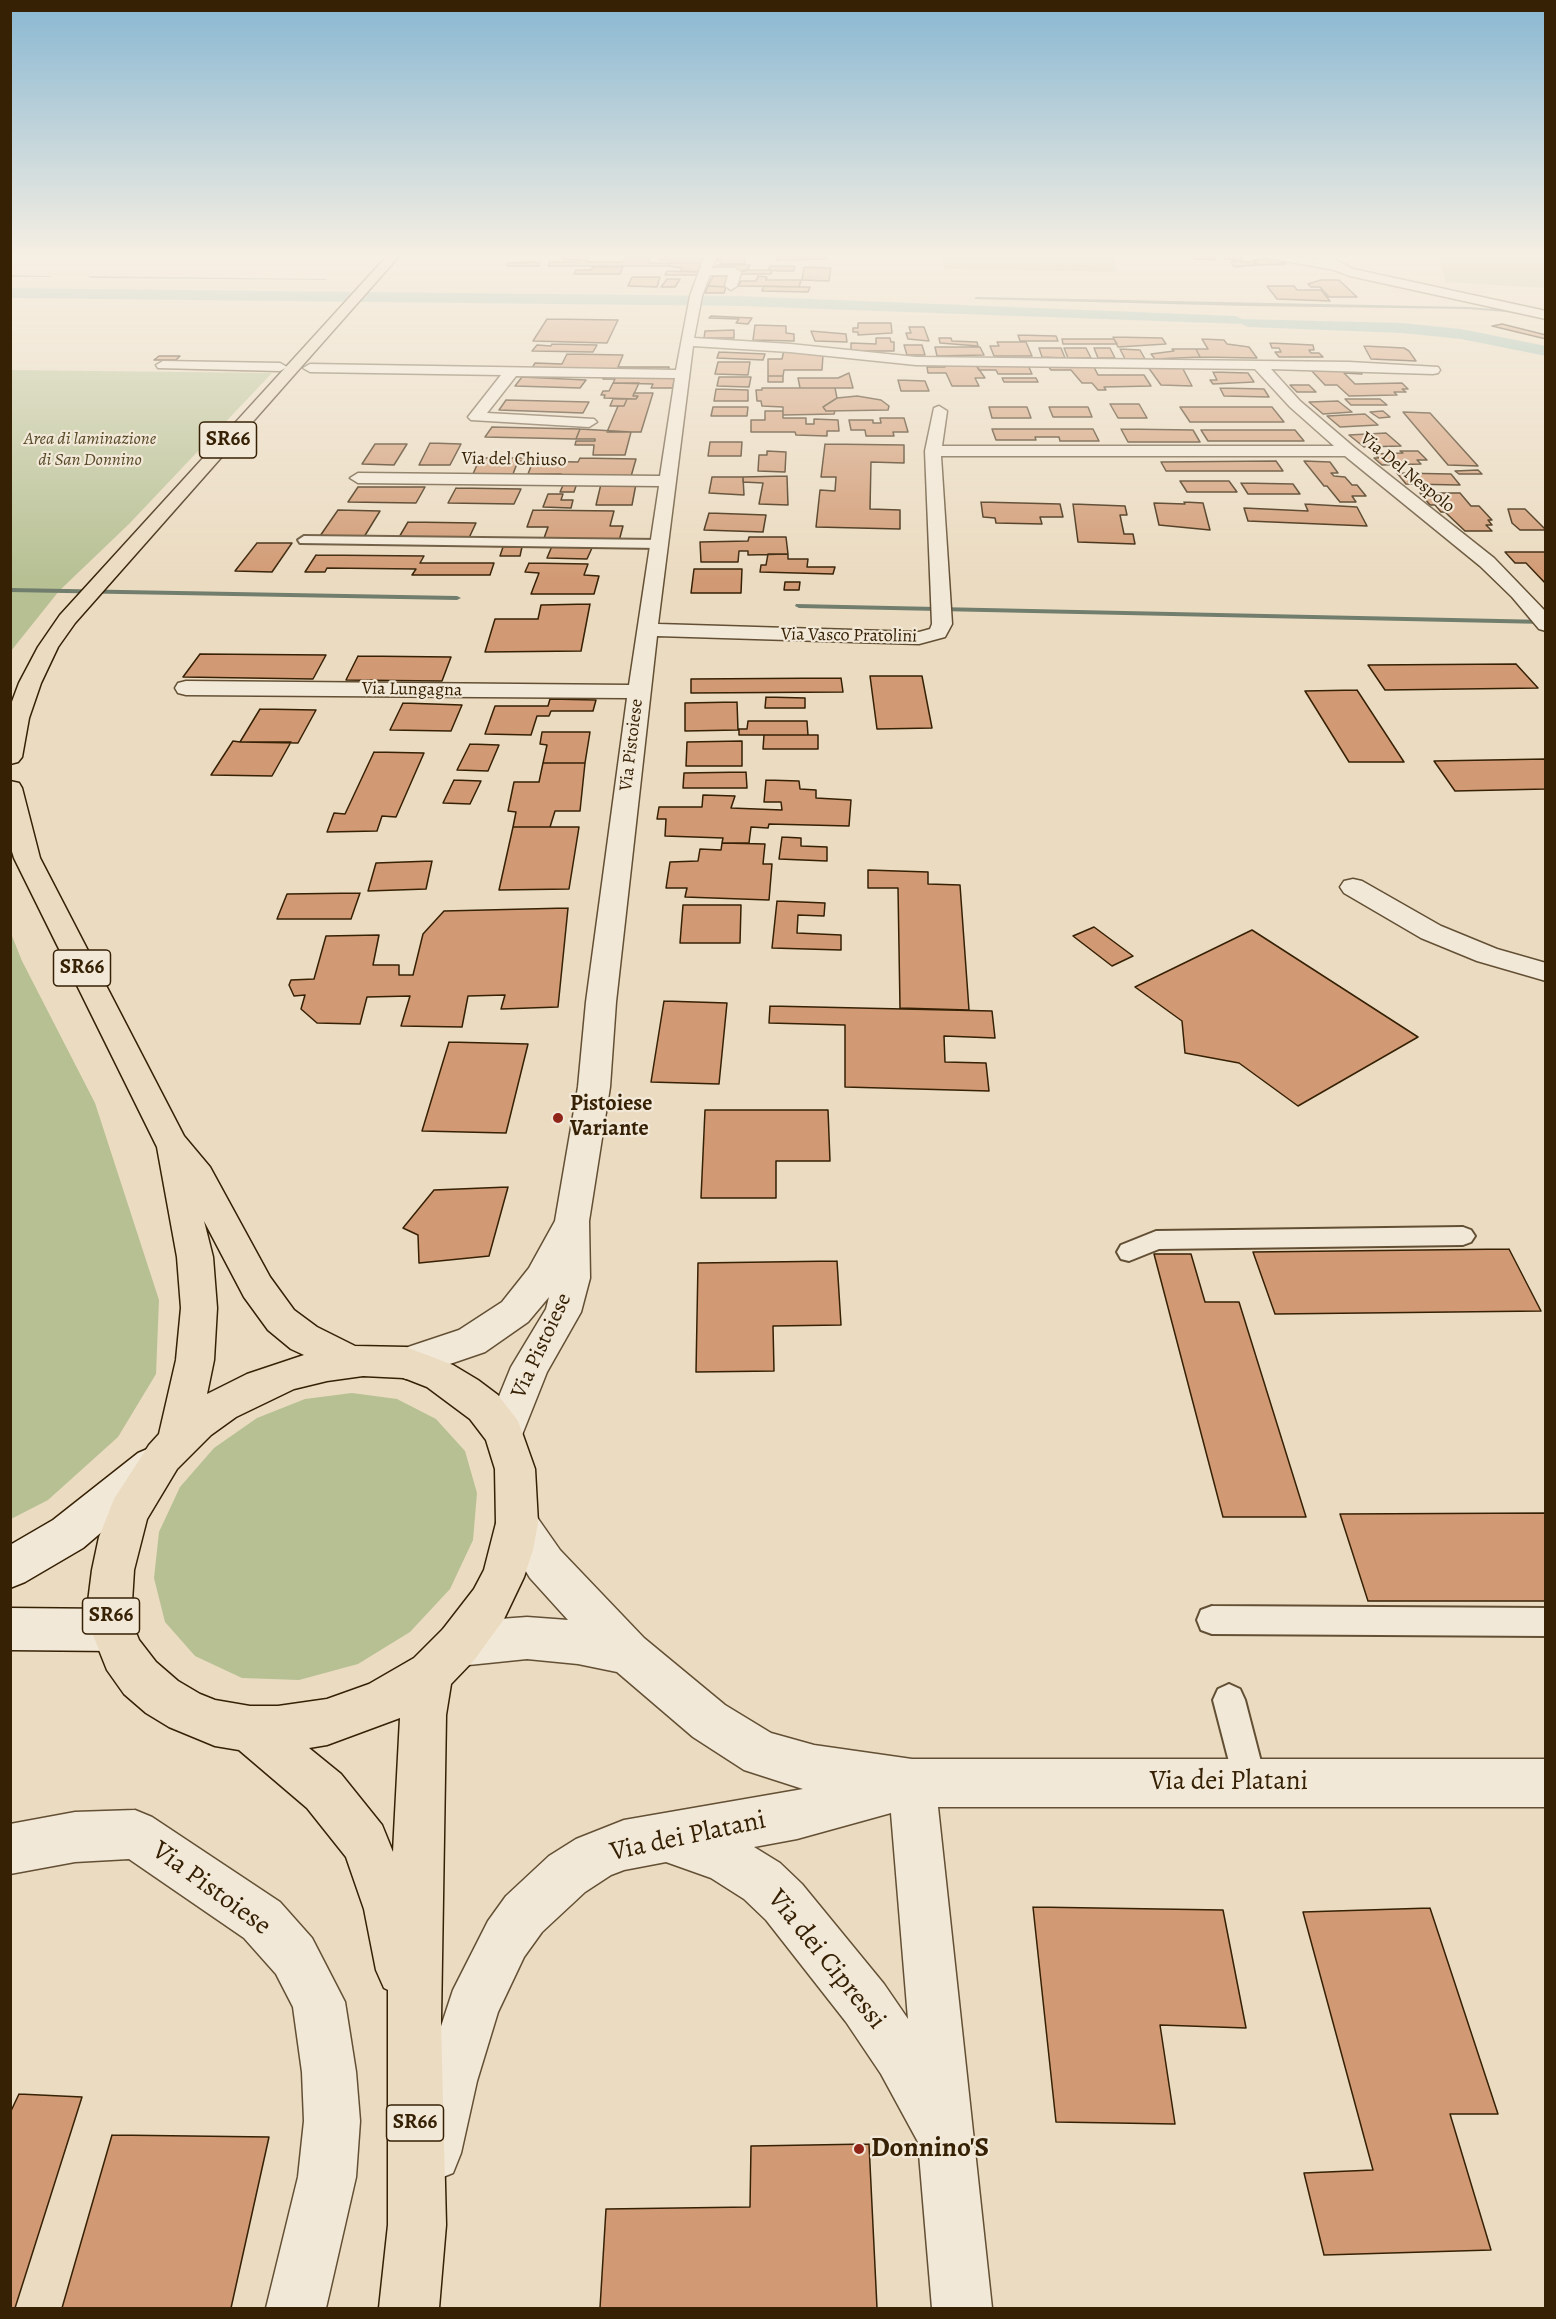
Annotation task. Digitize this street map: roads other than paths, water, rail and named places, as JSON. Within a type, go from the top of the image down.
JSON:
[{"type":"main road","name":"SR66","points":[[10,757],[23,703],[40,660],[75,609],[298,363]]},
{"type":"main road","name":"SR66","points":[[10,788],[18,831],[32,868],[171,1143],[198,1176],[257,1287],[281,1320],[304,1338],[351,1361]]},
{"type":"main road","name":"SR66","points":[[170,1448],[195,1360],[199,1308],[195,1257],[171,1143]]},
{"type":"main road","name":"Via Pistoiese","points":[[351,1361],[406,1363],[440,1376],[464,1391],[483,1407],[504,1433],[515,1469],[517,1523],[512,1550],[503,1577],[489,1604],[445,1659],[381,1703],[346,1717],[306,1727],[250,1729],[215,1723],[184,1711],[162,1697],[140,1678],[123,1654],[113,1630],[110,1602],[114,1562],[129,1512],[170,1448],[197,1423],[240,1394],[291,1374],[351,1361]]},
{"type":"main road","name":"Via Pistoiese","points":[[409,2308],[417,2225],[414,2020],[423,1715],[445,1659]]},
{"type":"main road","name":"Via Pistoiese","points":[[250,1729],[324,1791],[365,1842],[389,1908],[414,2020]]},
{"type":"street","name":"Via Pistoiese","points":[[504,1433],[530,1367],[563,1312],[573,1278],[572,1221],[593,1097],[601,1002],[639,692],[684,363]]},
{"type":"street","points":[[1021,363],[1433,370]]},
{"type":"street","points":[[163,365],[280,367]]},
{"type":"street","name":"Via Del Nespolo","points":[[1260,366],[1295,404],[1349,451],[1498,572],[1545,625]]},
{"type":"street","points":[[310,368],[682,374]]},
{"type":"street","points":[[512,371],[476,417],[589,422]]},
{"type":"street","points":[[494,393],[518,393]]},
{"type":"street","name":"Via Vasco Pratolini","points":[[648,630],[919,638],[933,635],[941,630],[933,451],[939,411]]},
{"type":"street","points":[[933,451],[1349,451]]},
{"type":"street","name":"Via del Chiuso","points":[[358,478],[669,481]]},
{"type":"street","name":"Via Lungagna","points":[[186,688],[639,692]]},
{"type":"street","points":[[1353,887],[1431,932],[1487,955],[1545,972]]},
{"type":"street","name":"Via Pistoiese","points":[[406,1363],[471,1341],[515,1311],[542,1278],[572,1221]]},
{"type":"street","points":[[10,1568],[68,1534],[170,1448]]},
{"type":"street","name":"Via dei Platani","points":[[517,1523],[544,1564],[628,1653],[710,1721],[761,1753],[814,1769],[912,1783],[1250,1781],[1545,1783]]},
{"type":"street","points":[[10,1629],[113,1630]]},
{"type":"street","name":"Via dei Platani","points":[[445,1659],[526,1638],[578,1642],[628,1653]]},
{"type":"street","name":"Via dei Platani","points":[[417,2225],[450,2081],[476,2001],[506,1939],[544,1893],[567,1874],[594,1857],[624,1845],[797,1815],[912,1783]]},
{"type":"street","name":"Via dei Cipressi","points":[[912,1783],[962,2308]]},
{"type":"street","name":"Via Pistoiese","points":[[10,1849],[75,1837],[135,1834],[262,1920],[294,1956],[319,2002],[329,2072],[332,2121],[327,2177],[296,2308]]},
{"type":"street","name":"Via dei Cipressi","points":[[661,1837],[698,1847],[729,1860],[762,1881],[784,1902],[865,2003],[900,2055],[945,2135]]},
{"type":"lane","points":[[304,540],[660,544]]},
{"type":"lane","points":[[1129,1252],[1156,1240],[1463,1236]]},
{"type":"lane","points":[[1212,1620],[1545,1622]]},
{"type":"lane","points":[[1230,1700],[1250,1781]]},
{"type":"waterway","points":[[10,590],[457,598]]},
{"type":"waterway","points":[[799,606],[1546,622]]},
{"type":"place","name":"Pistoiese Variante","points":[[558,1118]]},
{"type":"place","name":"Donnino'S","points":[[859,2149]]},
{"type":"park label","name":"Area di laminazione di San Donnino","points":[[90,450]]}]
